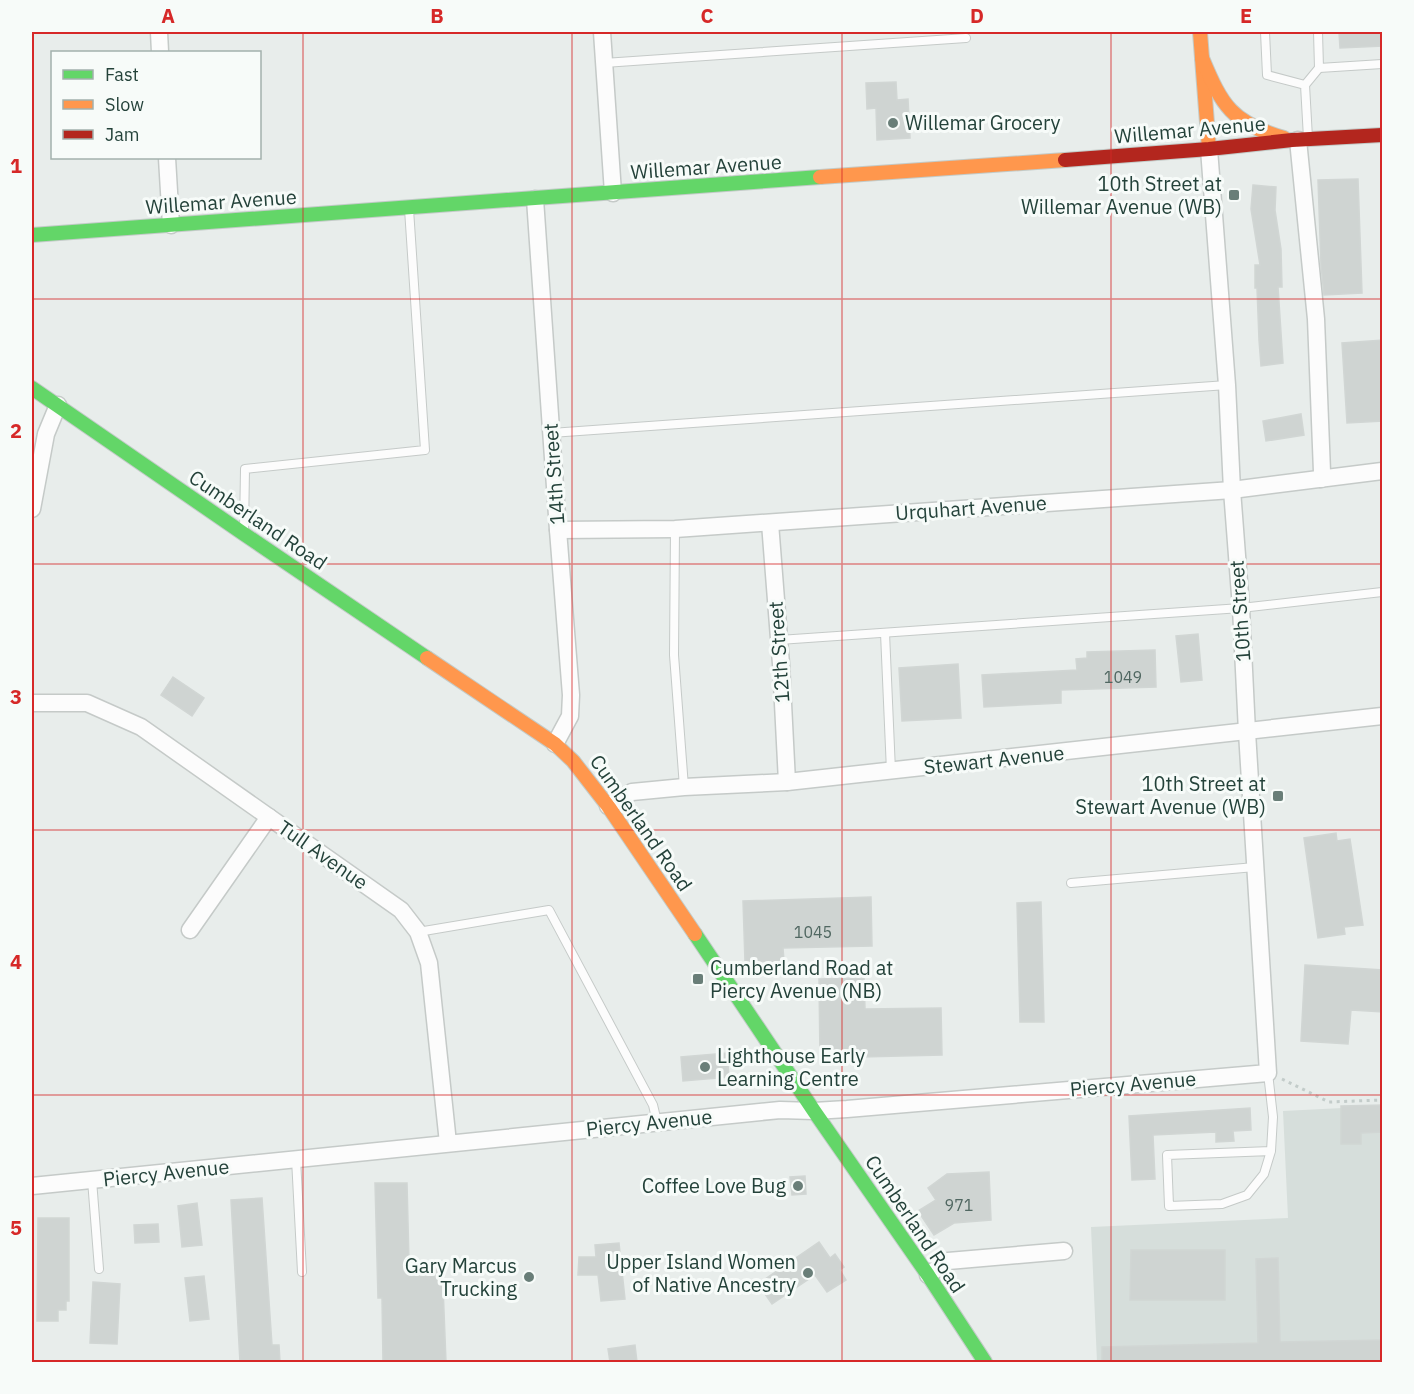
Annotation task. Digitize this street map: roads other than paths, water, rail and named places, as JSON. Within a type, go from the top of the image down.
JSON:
[{"type":"street","points":[[159,32],[160,51]]},
{"type":"street","points":[[602,32],[613,194]]},
{"type":"street","points":[[1200,32],[1209,149]]},
{"type":"street","points":[[1202,58],[1218,95],[1229,109],[1254,128],[1269,134],[1299,140],[1316,319],[1321,479]]},
{"type":"street","name":"Willemar Avenue","points":[[32,235],[613,194],[1383,135]]},
{"type":"street","name":"10th Street","points":[[1209,149],[1227,385],[1268,1073]]},
{"type":"street","points":[[167,159],[171,225]]},
{"type":"street","name":"14th Street","points":[[536,199],[571,694],[570,716],[555,744]]},
{"type":"street","name":"Cumberland Road","points":[[32,388],[555,744],[573,761],[608,806],[985,1362]]},
{"type":"street","points":[[32,509],[46,434],[58,405]]},
{"type":"street","name":"Urquhart Avenue","points":[[558,530],[675,529],[1232,490],[1383,471]]},
{"type":"street","name":"12th Street","points":[[770,523],[787,782]]},
{"type":"street","name":"Tull Avenue","points":[[32,703],[87,703],[141,727],[401,910],[418,932],[429,963],[448,1143]]},
{"type":"street","name":"Stewart Avenue","points":[[608,806],[632,792],[787,782],[1383,716]]},
{"type":"street","points":[[190,930],[269,817]]},
{"type":"street","name":"Piercy Avenue","points":[[32,1186],[780,1110],[814,1111],[1268,1073]]},
{"type":"street","points":[[928,1275],[948,1261],[1064,1251]]},
{"type":"lane","points":[[1265,32],[1267,75],[1305,85]]},
{"type":"lane","points":[[1299,140],[1305,85],[1319,68],[1318,32]]},
{"type":"lane","points":[[604,63],[966,38]]},
{"type":"lane","points":[[1319,68],[1383,64]]},
{"type":"lane","points":[[244,534],[245,469],[426,450],[409,208]]},
{"type":"lane","points":[[551,433],[1227,385]]},
{"type":"lane","points":[[675,529],[674,655],[684,787]]},
{"type":"lane","points":[[779,640],[1241,608],[1383,592]]},
{"type":"lane","points":[[885,633],[891,771]]},
{"type":"lane","points":[[1071,883],[1255,867]]},
{"type":"lane","points":[[418,932],[549,910],[653,1105],[657,1122]]},
{"type":"lane","points":[[1268,1073],[1273,1118],[1271,1151],[1264,1174],[1247,1195],[1222,1204],[1169,1206],[1167,1155],[1271,1151]]},
{"type":"lane","points":[[296,1159],[302,1272]]},
{"type":"lane","points":[[92,1180],[99,1269]]},
{"type":"place","name":"Willemar Grocery","points":[[893,123]]},
{"type":"place","name":"10th Street at Willemar Avenue (WB)","points":[[1234,195]]},
{"type":"place","name":"10th Street at Stewart Avenue (WB)","points":[[1278,796]]},
{"type":"place","name":"Cumberland Road at Piercy Avenue (NB)","points":[[698,979]]},
{"type":"place","name":"Lighthouse Early Learning Centre","points":[[705,1067]]},
{"type":"place","name":"Coffee Love Bug","points":[[798,1186]]},
{"type":"place","name":"Upper Island Women of Native Ancestry","points":[[808,1273]]},
{"type":"place","name":"Gary Marcus Trucking","points":[[529,1277]]}]
